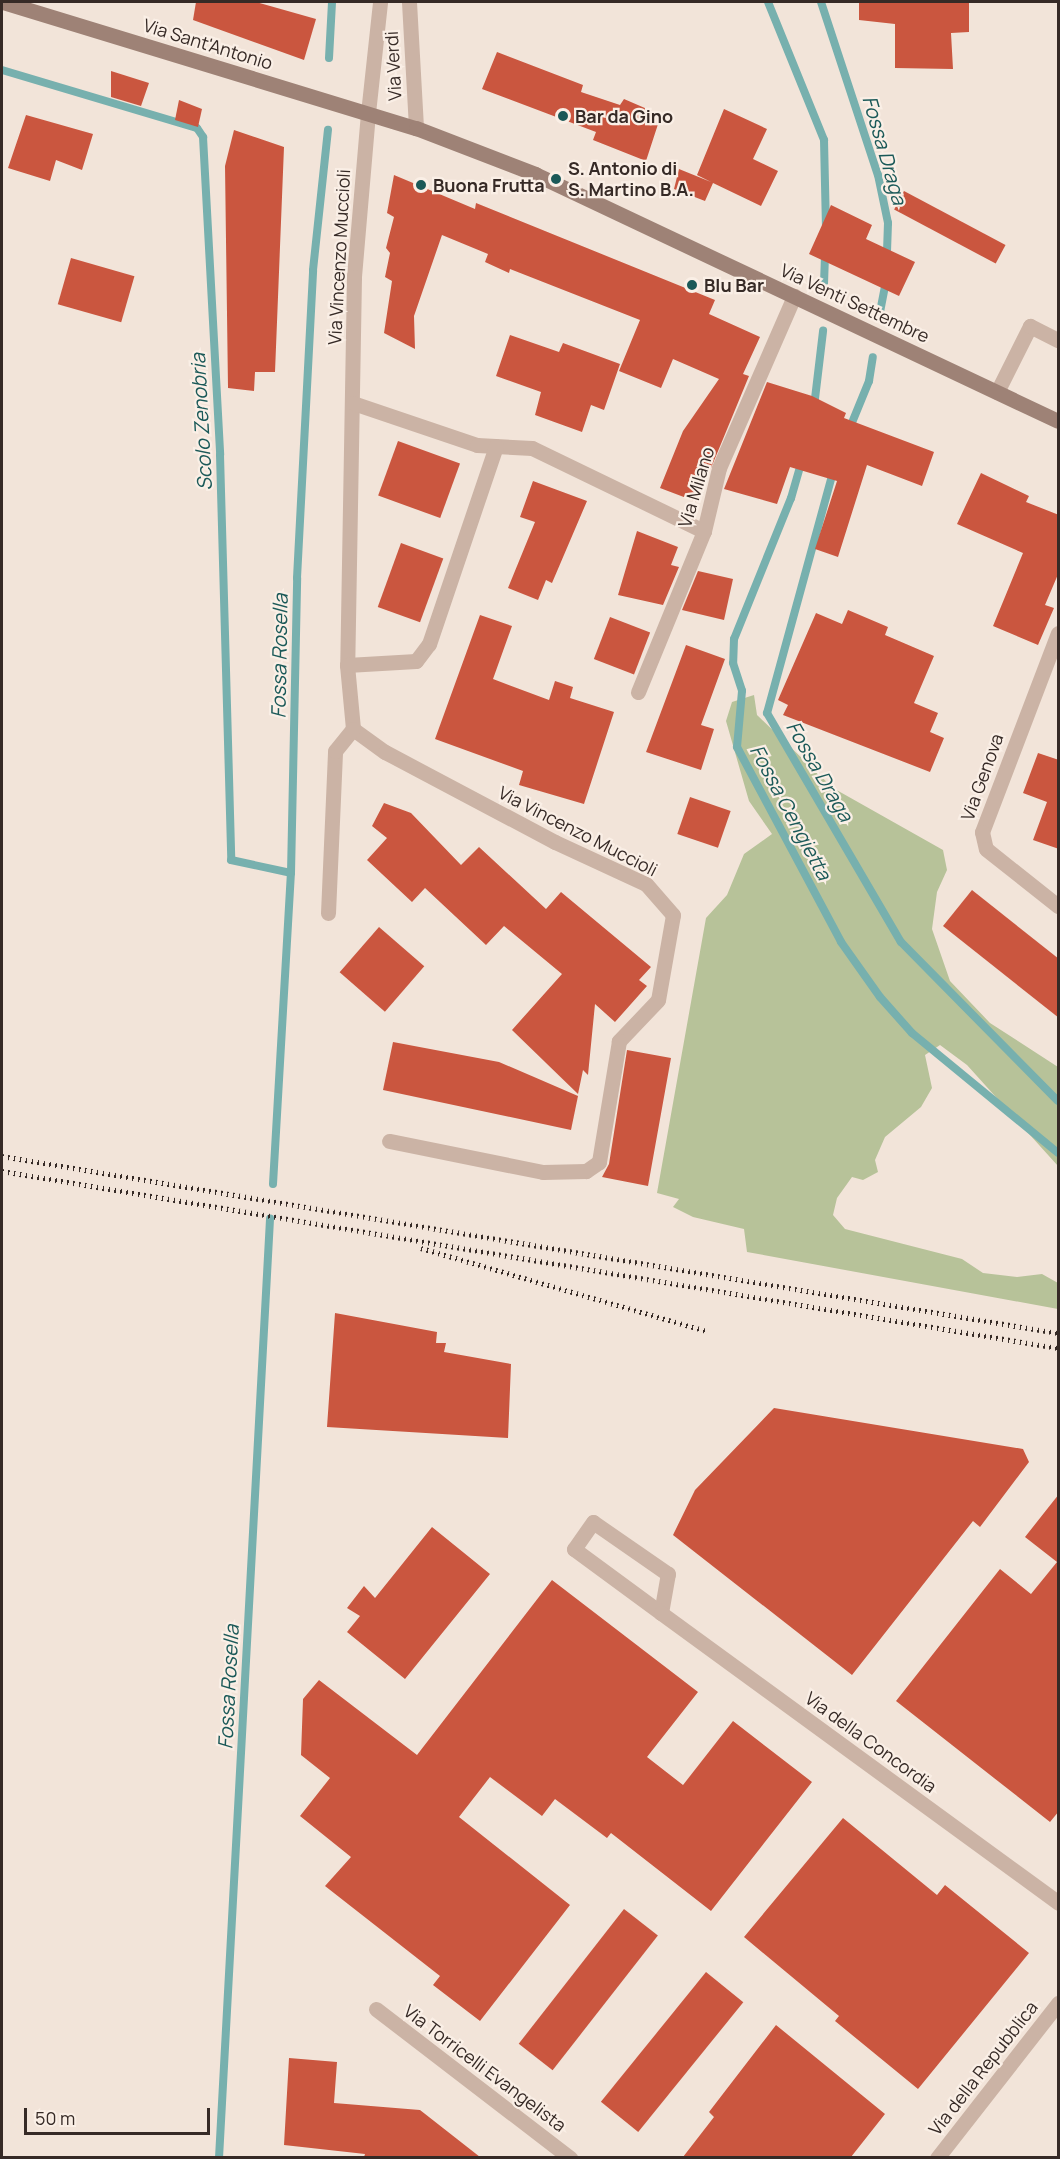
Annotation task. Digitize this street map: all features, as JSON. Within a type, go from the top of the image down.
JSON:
[{"type":"main road","name":"Via Sant'Antonio","points":[[3,2],[368,113]]},
{"type":"main road","name":"Via Venti Settembre","points":[[368,113],[416,128],[535,174],[1059,421]]},
{"type":"street","name":"Via Verdi","points":[[368,113],[380,2]]},
{"type":"street","name":"Via Verdi","points":[[409,2],[416,128]]},
{"type":"street","name":"Via Vincenzo Muccioli","points":[[368,113],[354,277],[354,403],[347,665],[353,729],[396,758],[646,884],[673,915],[658,1000],[619,1041],[599,1162],[586,1171],[543,1172],[389,1142]]},
{"type":"street","name":"Via Milano","points":[[638,692],[704,531],[719,468],[794,296]]},
{"type":"street","points":[[997,392],[1030,326],[1059,340]]},
{"type":"street","points":[[354,403],[477,445],[532,448],[704,531]]},
{"type":"street","points":[[347,665],[416,661],[429,644],[496,446]]},
{"type":"street","name":"Via Genova","points":[[1059,633],[982,832],[986,849],[1059,906]]},
{"type":"street","points":[[328,912],[335,751],[353,729]]},
{"type":"street","name":"Via della Concordia","points":[[661,1612],[668,1574],[593,1522],[574,1549],[1059,1903]]},
{"type":"street","name":"Via della Repubblica","points":[[937,2157],[1059,2003]]},
{"type":"street","name":"Via Torricelli Evangelista","points":[[376,2008],[570,2157]]},
{"type":"green space","points":[[754,695],[757,715],[833,788],[943,850],[947,870],[937,892],[932,929],[950,981],[990,1023],[1058,1067],[1058,1166],[967,1065],[940,1045],[925,1055],[932,1088],[921,1107],[885,1137],[875,1160],[878,1172],[863,1180],[852,1177],[837,1198],[833,1215],[845,1229],[962,1259],[983,1273],[1017,1277],[1042,1274],[1058,1283],[1058,1309],[747,1252],[744,1229],[693,1217],[673,1207],[679,1199],[657,1193],[706,918],[727,895],[744,854],[772,834],[749,801],[726,721],[732,702]]},
{"type":"building","points":[[196,2],[256,2],[316,19],[304,60],[193,20]]},
{"type":"building","points":[[859,2],[969,2],[969,32],[951,33],[953,69],[895,68],[895,24],[859,20]]},
{"type":"building","points":[[497,52],[583,85],[581,92],[620,105],[624,99],[661,115],[646,161],[593,140],[596,132],[482,89]]},
{"type":"building","points":[[111,71],[149,83],[141,106],[111,97]]},
{"type":"building","points":[[179,100],[202,109],[198,127],[175,120]]},
{"type":"building","points":[[724,109],[767,129],[753,159],[778,171],[761,206],[713,183],[705,201],[674,189],[679,169],[711,182],[697,175]]},
{"type":"building","points":[[26,115],[93,134],[82,170],[56,160],[50,181],[8,168]]},
{"type":"building","points":[[234,130],[284,147],[275,372],[255,372],[254,391],[228,388],[225,166]]},
{"type":"building","points":[[394,175],[475,209],[476,203],[715,300],[709,314],[760,337],[743,374],[749,376],[697,502],[660,488],[683,431],[719,379],[673,359],[661,388],[619,371],[640,320],[510,269],[509,273],[485,262],[488,254],[442,235],[414,316],[415,349],[384,333],[392,281],[385,277],[390,253],[386,248],[394,217],[387,213]]},
{"type":"building","points":[[904,191],[1006,245],[996,264],[894,210]]},
{"type":"building","points":[[831,205],[872,225],[866,239],[915,262],[899,296],[809,254]]},
{"type":"building","points":[[71,258],[134,276],[121,322],[58,304]]},
{"type":"building","points":[[510,335],[559,352],[563,343],[620,364],[604,410],[591,405],[582,432],[535,415],[541,392],[496,376]]},
{"type":"building","points":[[767,382],[812,396],[846,413],[844,418],[934,452],[922,486],[867,465],[838,557],[815,549],[837,481],[790,467],[777,504],[724,489]]},
{"type":"building","points":[[398,441],[460,464],[440,518],[378,496]]},
{"type":"building","points":[[981,473],[1029,496],[1026,502],[1059,515],[1059,572],[1045,605],[1054,608],[1038,645],[993,626],[1023,553],[957,524]]},
{"type":"building","points":[[533,481],[587,501],[552,583],[546,580],[538,600],[508,588],[535,522],[520,517]]},
{"type":"building","points":[[637,531],[678,547],[671,565],[679,567],[663,605],[618,595]]},
{"type":"building","points":[[401,543],[443,558],[420,622],[378,607]]},
{"type":"building","points":[[698,571],[733,579],[724,620],[682,610]]},
{"type":"building","points":[[848,610],[888,627],[885,635],[934,656],[914,703],[938,713],[930,732],[944,738],[930,772],[783,715],[788,705],[778,700],[816,613],[842,624]]},
{"type":"building","points":[[480,615],[512,626],[493,679],[549,700],[555,681],[573,687],[570,698],[614,712],[584,804],[519,785],[523,771],[435,739]]},
{"type":"building","points":[[610,617],[650,632],[634,674],[594,659]]},
{"type":"building","points":[[686,645],[725,659],[701,725],[714,729],[701,770],[646,752]]},
{"type":"building","points":[[1038,753],[1059,760],[1059,849],[1033,840],[1047,802],[1023,793]]},
{"type":"building","points":[[690,797],[731,811],[718,848],[677,834]]},
{"type":"building","points":[[384,803],[411,813],[461,865],[479,847],[546,909],[561,892],[651,967],[639,980],[647,986],[615,1022],[595,1004],[588,1075],[583,1070],[578,1094],[512,1030],[562,974],[504,926],[486,945],[425,888],[412,902],[367,860],[387,838],[372,826]]},
{"type":"building","points":[[972,890],[1059,959],[1059,1018],[943,926]]},
{"type":"building","points":[[379,927],[424,966],[385,1012],[340,972]]},
{"type":"building","points":[[393,1042],[499,1062],[578,1096],[571,1130],[383,1090]]},
{"type":"building","points":[[627,1050],[671,1058],[648,1186],[602,1177],[609,1164]]},
{"type":"building","points":[[335,1313],[437,1332],[436,1343],[446,1343],[444,1352],[511,1364],[508,1438],[327,1427]]},
{"type":"building","points":[[774,1408],[1023,1449],[1029,1462],[980,1527],[973,1521],[852,1675],[673,1535],[695,1490]]},
{"type":"building","points":[[1059,1494],[1059,1811],[1050,1822],[896,1701],[1000,1569],[1031,1594],[1057,1562],[1025,1537]]},
{"type":"building","points":[[432,1527],[490,1574],[405,1679],[347,1632],[360,1616],[347,1608],[364,1586],[375,1598]]},
{"type":"building","points":[[552,1580],[698,1692],[647,1757],[683,1785],[733,1721],[812,1782],[711,1911],[611,1833],[607,1838],[555,1799],[542,1816],[490,1777],[459,1817],[570,1905],[480,2021],[433,1985],[440,1976],[325,1886],[351,1857],[300,1816],[330,1778],[301,1755],[303,1699],[319,1680],[417,1755]]},
{"type":"building","points":[[843,1818],[937,1895],[945,1885],[1029,1953],[918,2089],[835,2021],[839,2016],[744,1937]]},
{"type":"building","points":[[624,1909],[658,1935],[553,2070],[519,2044]]},
{"type":"building","points":[[706,1972],[743,2002],[638,2132],[601,2102]]},
{"type":"building","points":[[776,2025],[885,2114],[851,2157],[683,2157],[714,2117],[709,2112]]},
{"type":"building","points":[[289,2058],[337,2062],[334,2103],[420,2110],[480,2157],[364,2157],[365,2154],[284,2145]]},
{"type":"waterway","name":"Fossa Rosella","points":[[329,58],[332,2]]},
{"type":"waterway","name":"Fossa Cengietta","points":[[768,2],[824,140],[826,226]]},
{"type":"waterway","name":"Fossa Draga","points":[[821,2],[878,175],[888,223],[887,257]]},
{"type":"waterway","name":"Scolo Zenobria","points":[[2,70],[197,128],[203,137],[220,455],[231,860],[291,873]]},
{"type":"waterway","name":"Fossa Rosella","points":[[273,1184],[291,873],[297,578],[313,270],[328,130]]},
{"type":"waterway","name":"Fossa Cengietta","points":[[824,284],[825,253]]},
{"type":"waterway","name":"Fossa Draga","points":[[880,312],[886,281]]},
{"type":"waterway","name":"Fossa Cengietta","points":[[814,407],[823,331]]},
{"type":"waterway","name":"Fossa Draga","points":[[849,430],[869,381],[873,357]]},
{"type":"waterway","name":"Fossa Cengietta","points":[[802,460],[791,498],[734,639],[733,663],[742,691],[737,747],[841,942],[880,997],[912,1033],[1058,1153]]},
{"type":"waterway","name":"Fossa Draga","points":[[833,472],[767,713],[901,942],[1058,1101]]},
{"type":"waterway","name":"Fossa Rosella","points":[[219,2158],[270,1218]]},
{"type":"railway","points":[[2,1156],[1058,1333]]},
{"type":"railway","points":[[2,1171],[1058,1348]]},
{"type":"railway","points":[[421,1248],[706,1331]]},
{"type":"place","name":"Bar da Gino","points":[[563,116]]},
{"type":"place","name":"S. Antonio di S. Martino B.A.","points":[[556,179]]},
{"type":"place","name":"Buona Frutta","points":[[421,185]]},
{"type":"place","name":"Blu Bar","points":[[692,285]]}]
